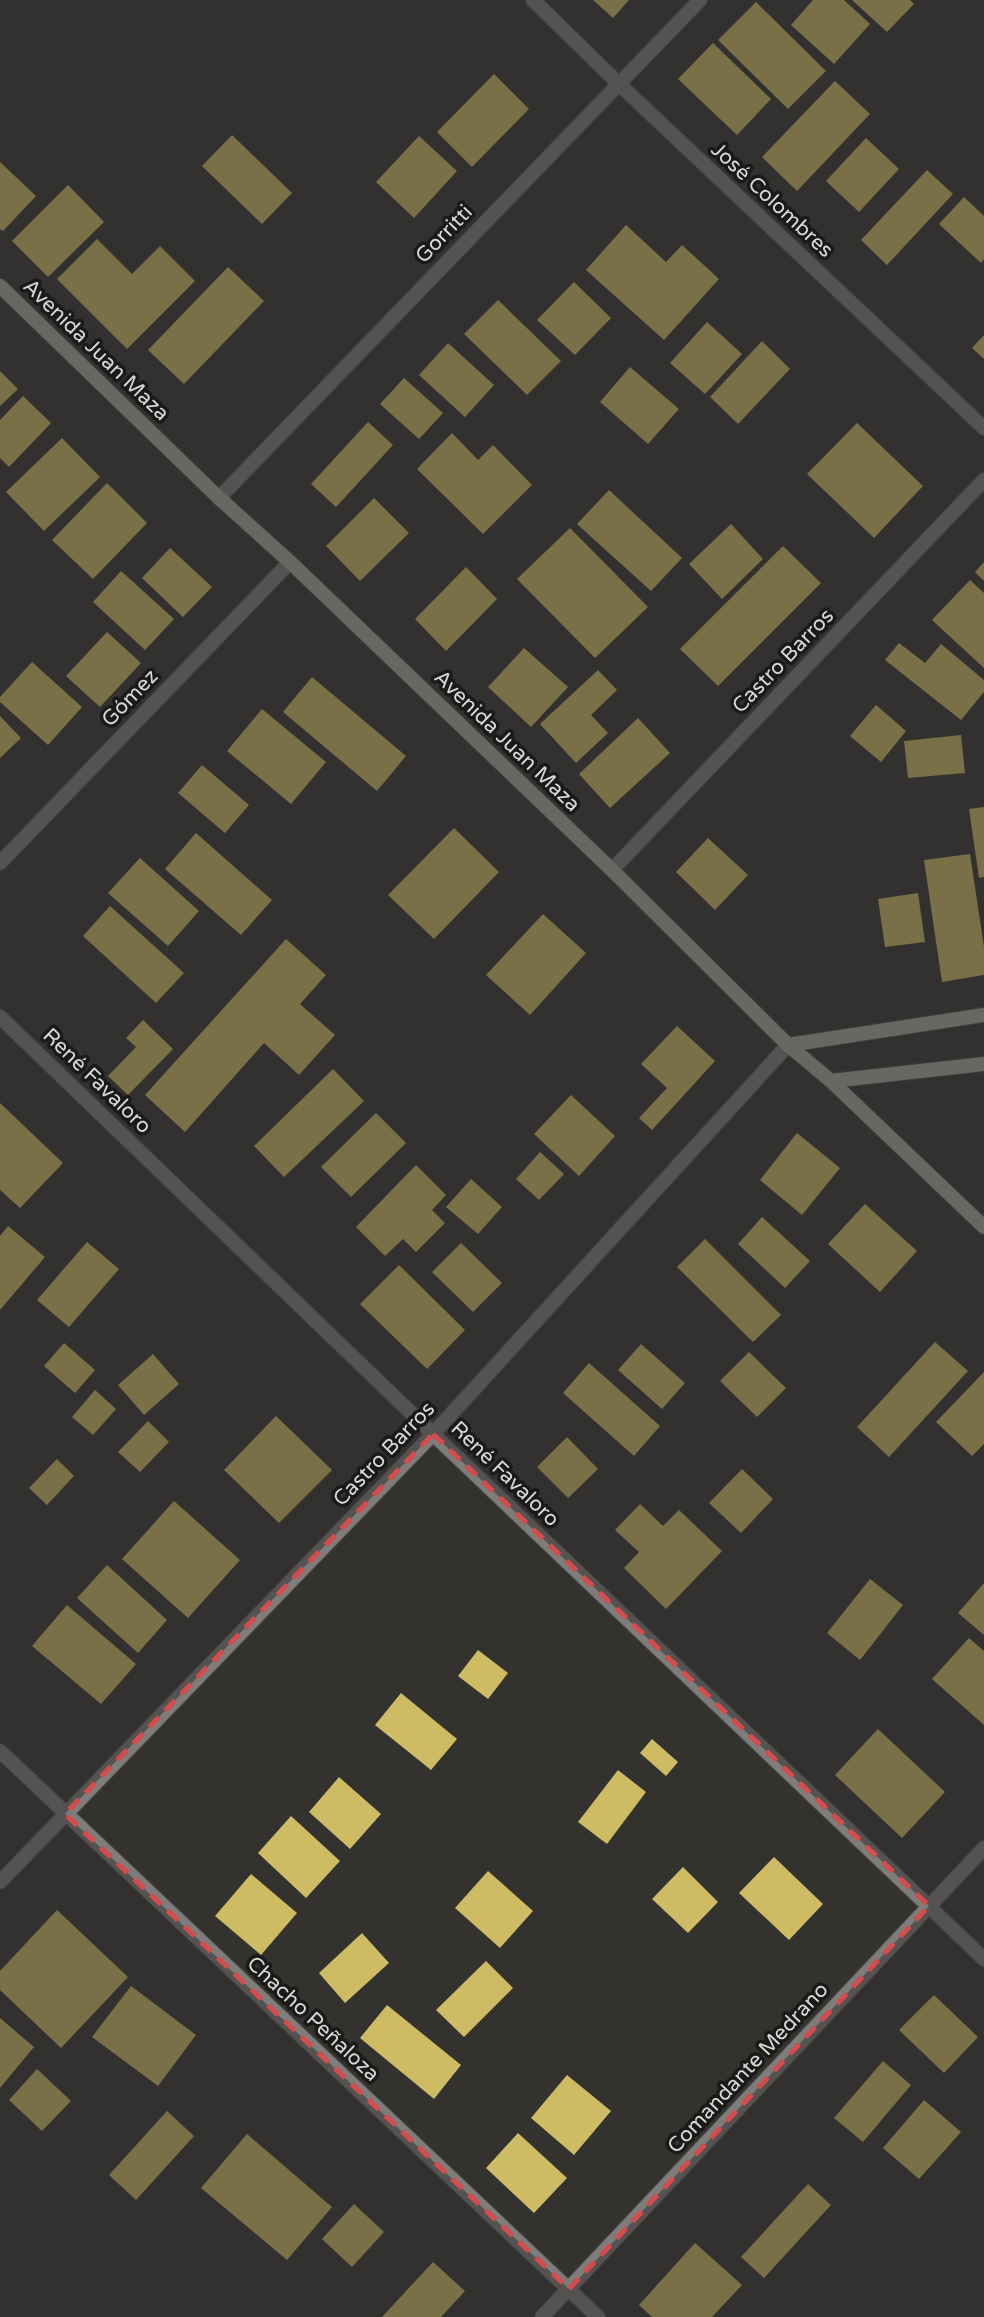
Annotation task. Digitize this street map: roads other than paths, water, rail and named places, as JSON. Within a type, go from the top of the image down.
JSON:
[{"type":"main road","name":"Avenida Juan Maza","points":[[0,286],[219,498],[290,562],[612,870],[788,1045],[831,1080],[984,1227]]},
{"type":"main road","points":[[788,1045],[984,1015]]},
{"type":"main road","points":[[831,1080],[984,1064]]},
{"type":"street","name":"José Colombres","points":[[533,0],[984,428]]},
{"type":"street","name":"Gorritti","points":[[219,498],[700,0]]},
{"type":"street","name":"Castro Barros","points":[[612,870],[984,480]]},
{"type":"street","name":"Gómez","points":[[0,863],[290,562]]},
{"type":"street","name":"René Favaloro","points":[[0,1017],[984,1959]]},
{"type":"street","name":"Castro Barros","points":[[0,1882],[433,1434],[788,1045]]},
{"type":"street","name":"Chacho Peñaloza","points":[[0,1751],[597,2317]]},
{"type":"street","name":"Comandante Medrano","points":[[542,2317],[984,1848]]}]
